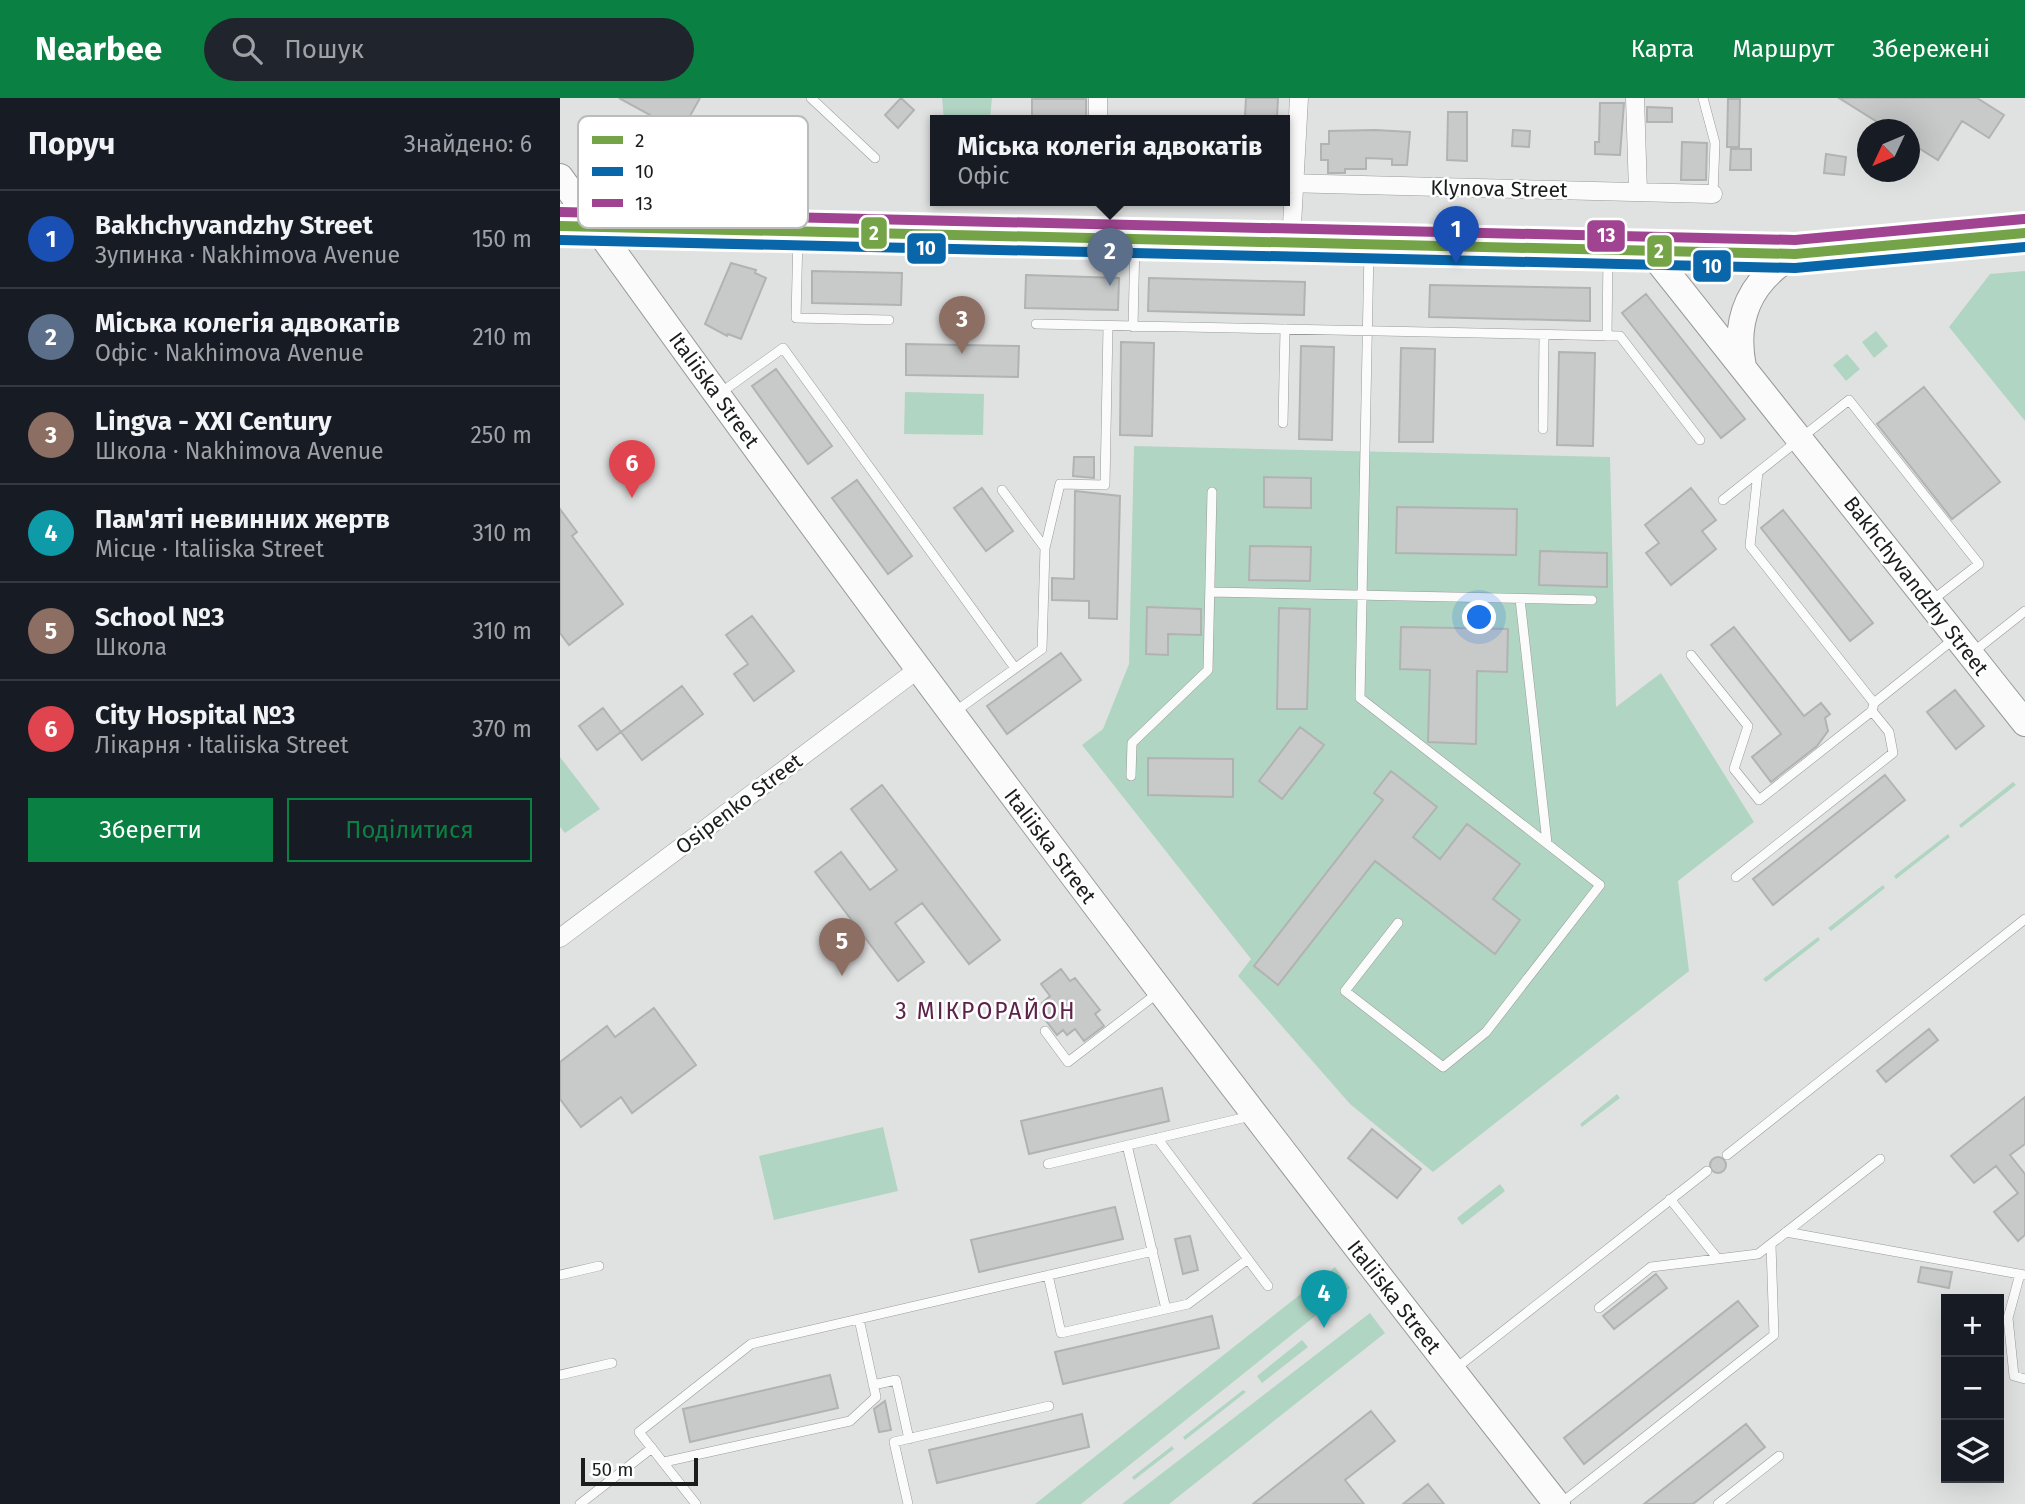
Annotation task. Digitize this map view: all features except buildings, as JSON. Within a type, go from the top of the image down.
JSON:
[{"type":"street","points":[[1290,174],[1298,98]]},
{"type":"street","points":[[1635,98],[1638,192]]},
{"type":"street","name":"Italiiska Street","points":[[560,177],[578,202]]},
{"type":"street","name":"Klynova Street","points":[[1290,184],[1713,194]]},
{"type":"street","points":[[1290,206],[1291,243]]},
{"type":"street","points":[[560,226],[578,226]]},
{"type":"street","name":"Italiiska Street","points":[[597,228],[917,670],[1255,1115],[1558,1504]]},
{"type":"street","points":[[646,228],[1795,254],[2025,233]]},
{"type":"street","name":"Bakhchyvandzhy Street","points":[[1650,251],[2024,719]]},
{"type":"street","points":[[1743,367],[1740,329],[1748,301],[1764,276],[1795,254]]},
{"type":"street","name":"Osipenko Street","points":[[560,938],[917,670]]},
{"type":"lane","points":[[811,98],[875,158]]},
{"type":"lane","points":[[1703,98],[1714,143],[1713,194]]},
{"type":"lane","points":[[798,231],[796,318],[890,320]]},
{"type":"lane","points":[[1133,327],[1135,239]]},
{"type":"lane","points":[[1369,244],[1360,698],[1600,885],[1486,1032],[1443,1067],[1345,991],[1398,923]]},
{"type":"lane","points":[[1606,336],[1608,250]]},
{"type":"lane","points":[[1036,324],[1619,336],[1700,440]]},
{"type":"lane","points":[[951,715],[1042,649],[1045,548],[1060,484],[1105,485],[1108,326]]},
{"type":"lane","points":[[1283,423],[1285,329]]},
{"type":"lane","points":[[1542,429],[1544,335]]},
{"type":"lane","points":[[718,395],[783,348],[1015,668]]},
{"type":"lane","points":[[1723,500],[1849,400],[1979,564],[1929,603]]},
{"type":"lane","points":[[1736,877],[1893,753],[1889,732],[1873,707],[1750,546],[1758,472]]},
{"type":"lane","points":[[1002,490],[1045,548]]},
{"type":"lane","points":[[1131,776],[1132,743],[1208,670],[1212,492]]},
{"type":"lane","points":[[1210,592],[1592,600]]},
{"type":"lane","points":[[1520,599],[1546,843]]},
{"type":"lane","points":[[1691,655],[1748,726],[1734,769],[1759,800],[1873,707],[1964,646],[2025,611]]},
{"type":"lane","points":[[1727,1155],[2025,919]]},
{"type":"lane","points":[[1045,1031],[1068,1062],[1161,991]]},
{"type":"lane","points":[[1048,1164],[1255,1115]]},
{"type":"lane","points":[[1157,1138],[1268,1286]]},
{"type":"lane","points":[[1127,1145],[1166,1309]]},
{"type":"lane","points":[[1599,1308],[1651,1267],[1758,1254],[1880,1159]]},
{"type":"lane","points":[[1453,1371],[1707,1171]]},
{"type":"lane","points":[[1670,1199],[1718,1259]]},
{"type":"lane","points":[[1786,1232],[2022,1274],[2008,1318],[2014,1376],[2025,1379]]},
{"type":"lane","points":[[1558,1504],[1774,1335],[1770,1245]]},
{"type":"lane","points":[[696,1504],[639,1432],[751,1344],[1153,1251]]},
{"type":"lane","points":[[1048,1275],[1061,1333],[1188,1304],[1248,1259]]},
{"type":"lane","points":[[560,1275],[599,1266]]},
{"type":"lane","points":[[664,1462],[850,1421],[876,1397],[859,1319]]},
{"type":"lane","points":[[560,1375],[612,1363]]},
{"type":"lane","points":[[873,1385],[896,1380],[909,1438]]},
{"type":"lane","points":[[908,1504],[894,1442],[1049,1406]]},
{"type":"lane","points":[[580,1504],[652,1448]]},
{"type":"lane","points":[[1718,1504],[1779,1456]]},
{"type":"green space","points":[[942,98],[992,98],[990,115],[944,115]]},
{"type":"green space","points":[[2025,271],[2025,421],[1949,327],[1990,274]]},
{"type":"green space","points":[[1876,331],[1888,346],[1874,358],[1862,342]]},
{"type":"green space","points":[[1847,354],[1860,369],[1846,381],[1833,365]]},
{"type":"green space","points":[[905,392],[984,394],[983,435],[904,434]]},
{"type":"green space","points":[[1134,446],[1610,457],[1616,707],[1661,673],[1754,822],[1678,881],[1689,971],[1433,1172],[1350,1104],[1238,976],[1251,959],[1082,745],[1103,729],[1129,664]]},
{"type":"green space","points":[[560,757],[600,809],[565,833],[560,827]]},
{"type":"green space","points":[[2013,782],[2016,785],[1961,828],[1959,825]]},
{"type":"green space","points":[[1948,834],[1950,837],[1896,879],[1894,876]]},
{"type":"green space","points":[[1883,885],[1885,888],[1831,931],[1828,928]]},
{"type":"green space","points":[[1818,937],[1820,940],[1766,982],[1763,979]]},
{"type":"green space","points":[[1617,1094],[1620,1098],[1582,1127],[1580,1124]]},
{"type":"green space","points":[[883,1127],[898,1191],[774,1220],[759,1156]]},
{"type":"green space","points":[[1500,1184],[1505,1191],[1462,1225],[1457,1218]]},
{"type":"green space","points":[[1335,1267],[1350,1288],[1081,1504],[1035,1504]]},
{"type":"green space","points":[[1370,1313],[1385,1333],[1169,1504],[1122,1504]]},
{"type":"green space","points":[[1302,1340],[1308,1347],[1262,1383],[1257,1376]]},
{"type":"green space","points":[[1243,1390],[1246,1392],[1185,1440],[1183,1437]]},
{"type":"green space","points":[[1172,1446],[1174,1449],[1134,1480],[1132,1477]]},
{"type":"transit line","name":"13","points":[[560,212],[578,212]]},
{"type":"transit line","name":"13","points":[[808,218],[1795,240],[2024,219]]},
{"type":"transit line","name":"2","points":[[560,226],[578,226]]},
{"type":"transit line","name":"2","points":[[648,228],[1795,254],[2025,233]]},
{"type":"transit line","name":"10","points":[[560,240],[1795,268],[2025,247]]},
{"type":"place","name":"Bakhchyvandzhy Street","points":[[1456,264]]},
{"type":"place","name":"Міська колегія адвокатів","points":[[1110,286]]},
{"type":"place","name":"Lingva - XXI Century","points":[[962,354]]},
{"type":"place","name":"City Hospital №3","points":[[632,498]]},
{"type":"place","name":"School №3","points":[[842,976]]},
{"type":"place","name":"Пам'яті невинних жертв","points":[[1324,1328]]},
{"type":"district","name":"3 МІКРОРАЙОН","points":[[986,1011]]}]
